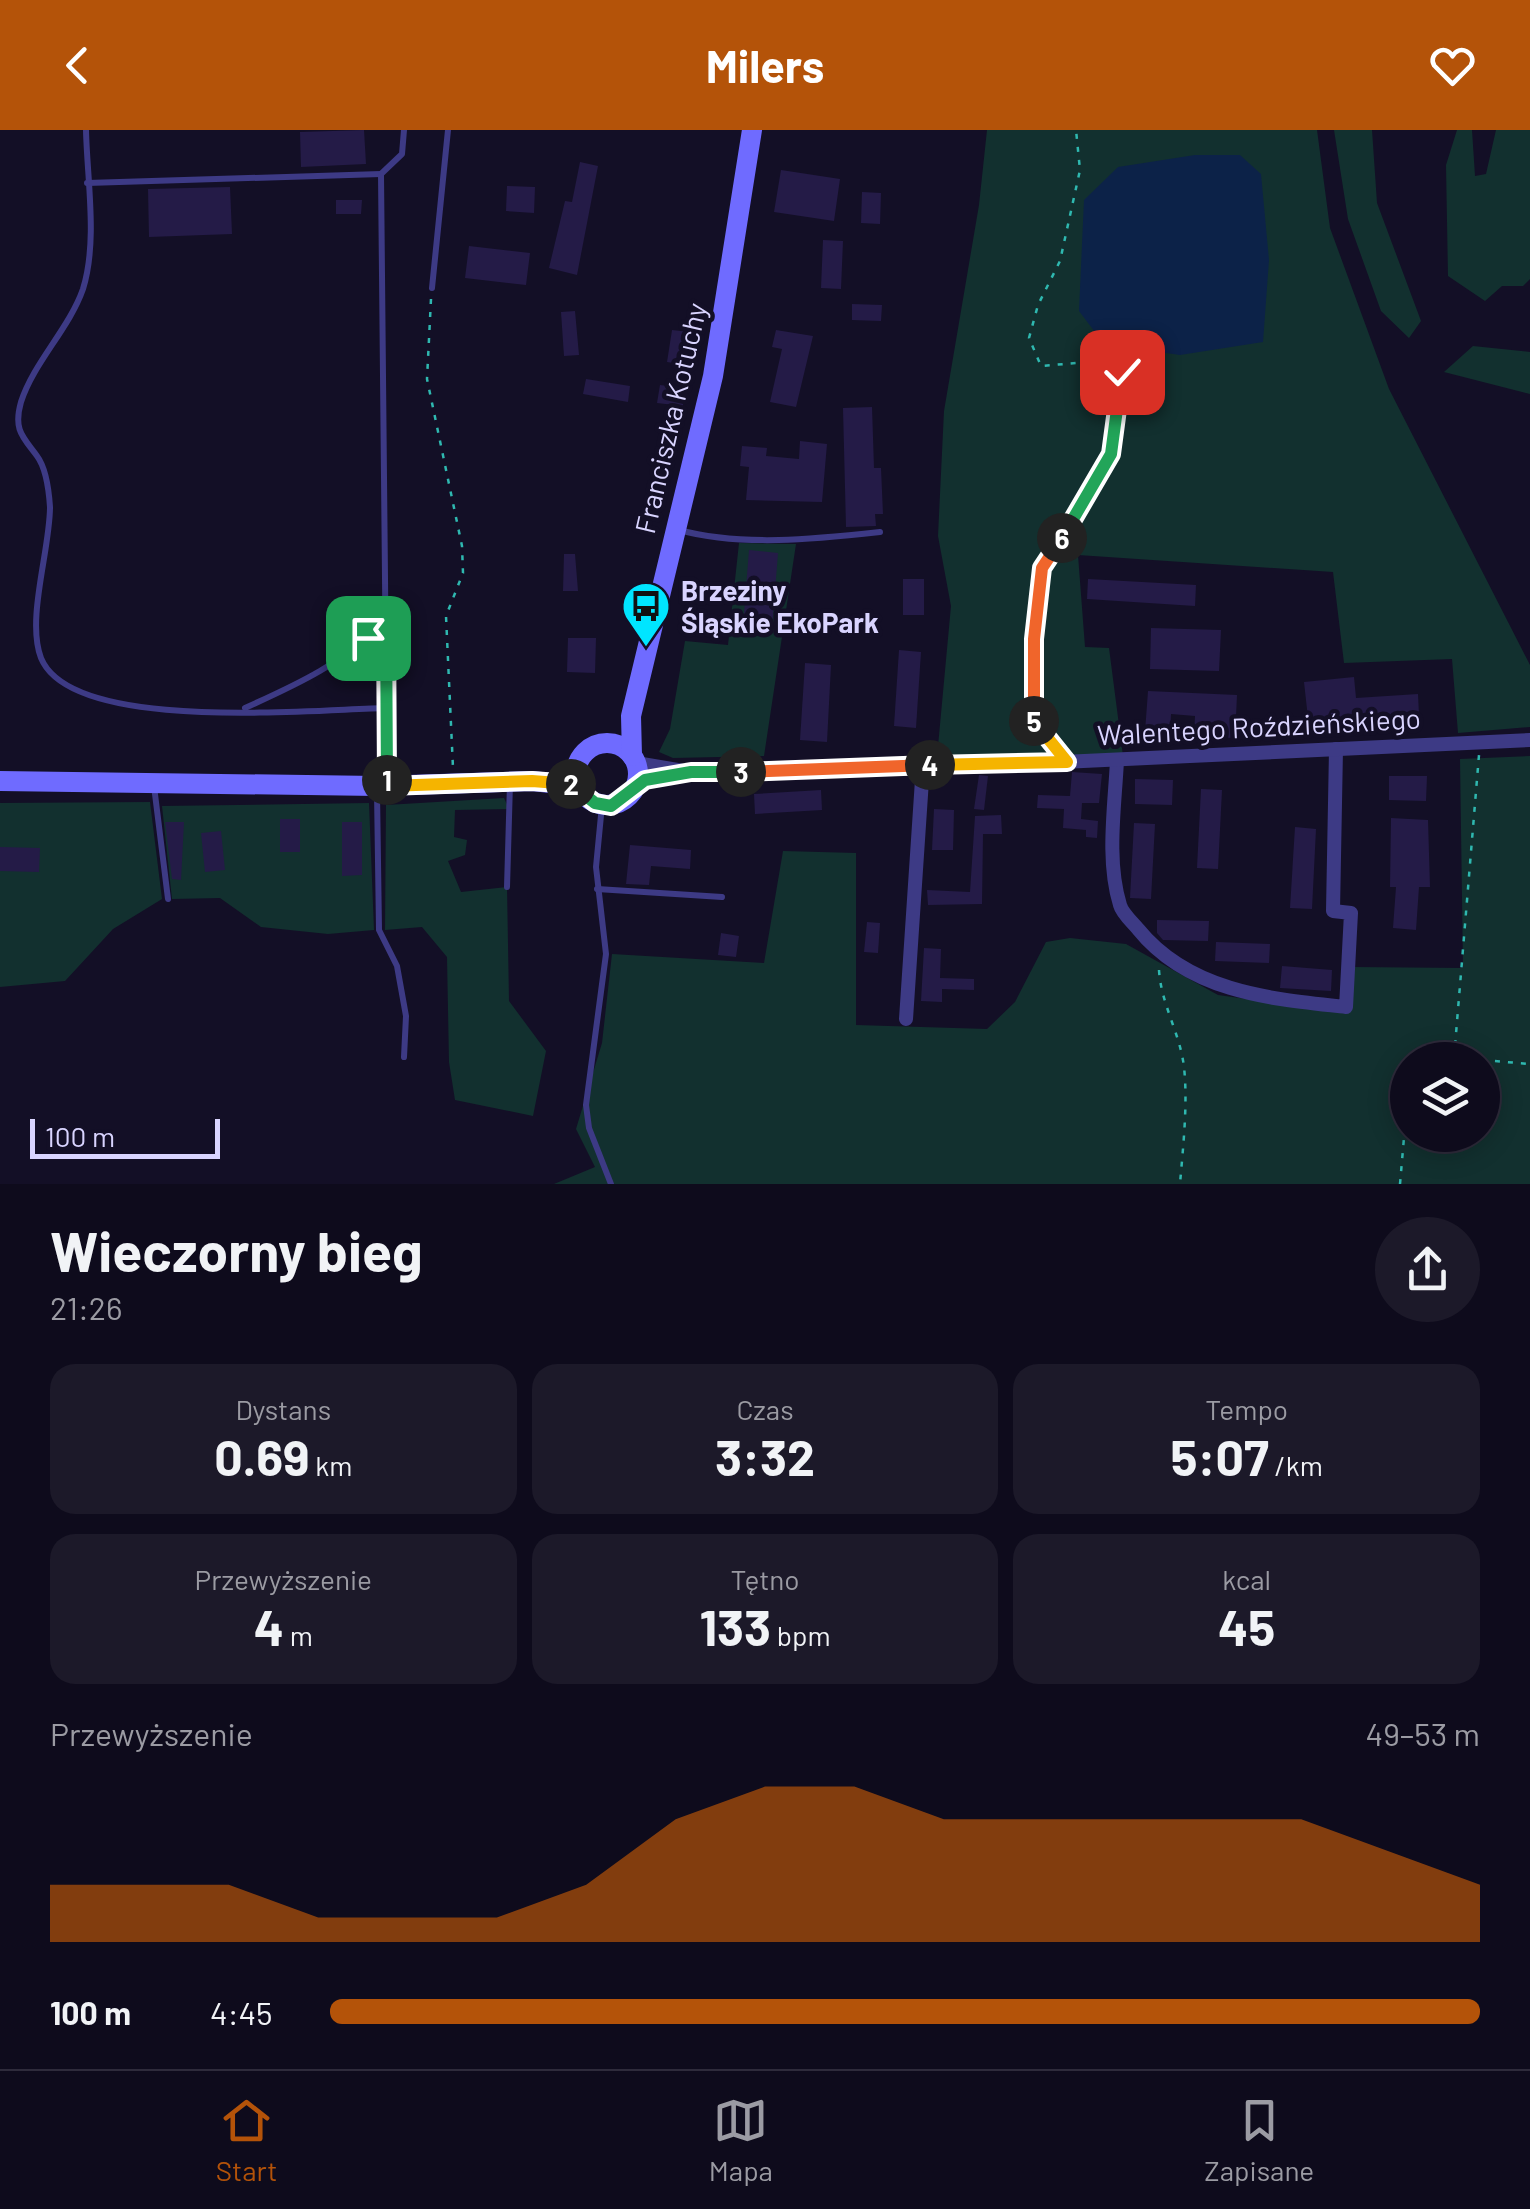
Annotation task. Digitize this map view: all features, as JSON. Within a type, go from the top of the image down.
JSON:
[{"type":"street","name":"Franciszka Kotuchy","points":[[635,767],[631,716],[673,528],[713,376],[752,130]]},
{"type":"street","name":"Franciszka Kotuchy","points":[[608,743],[631,716]]},
{"type":"street","name":"Walentego Roździeńskiego","points":[[635,767],[691,772],[1067,762],[1530,740]]},
{"type":"street","points":[[532,781],[578,762],[590,748],[608,743],[635,767],[620,803],[602,806],[588,799],[578,786],[578,762]]},
{"type":"street","points":[[1117,760],[1113,851],[1120,907],[1158,953],[1205,981],[1274,999],[1346,1007],[1351,913],[1333,912],[1336,749]]},
{"type":"street","points":[[906,1019],[922,766]]},
{"type":"street","points":[[0,782],[382,786],[532,781],[578,786]]},
{"type":"lane","points":[[86,130],[89,248],[83,287],[22,402],[18,424],[25,446],[38,456],[50,506],[38,630],[40,654],[50,674],[69,690],[154,711],[387,708]]},
{"type":"lane","points":[[87,183],[381,174],[402,154],[404,130]]},
{"type":"lane","points":[[432,288],[448,130]]},
{"type":"lane","points":[[381,174],[387,708],[379,930],[400,982],[406,1016],[404,1057]]},
{"type":"lane","points":[[673,528],[707,538],[828,538],[880,532]]},
{"type":"lane","points":[[242,710],[313,677],[368,638],[386,618]]},
{"type":"lane","points":[[507,887],[510,782]]},
{"type":"lane","points":[[154,785],[168,899]]},
{"type":"lane","points":[[602,806],[597,890],[606,954],[586,1105],[590,1128],[611,1184]]},
{"type":"lane","points":[[597,890],[722,896]]},
{"type":"path","points":[[1067,762],[1032,719],[1042,568],[1111,454],[1122,372],[1100,360],[1041,366],[1029,338],[1038,305],[1060,261],[1080,170],[1076,130]]},
{"type":"path","points":[[432,288],[427,379],[462,546],[463,573],[446,616],[451,784]]},
{"type":"path","points":[[1455,1042],[1480,744]]},
{"type":"path","points":[[1158,953],[1160,992],[1175,1026],[1184,1068],[1180,1184]]},
{"type":"path","points":[[1500,1062],[1530,1064]]},
{"type":"path","points":[[1400,1184],[1403,1152]]},
{"type":"green space","points":[[987,130],[1317,130],[1330,228],[1389,389],[1530,665],[1530,727],[1458,733],[1452,659],[1344,663],[1333,572],[1078,555],[1085,647],[1109,648],[1123,756],[937,757],[951,606],[938,536],[944,411],[979,205]]},
{"type":"green space","points":[[1334,130],[1372,130],[1377,203],[1421,321],[1409,338],[1381,311],[1348,219]]},
{"type":"green space","points":[[1457,130],[1472,130],[1475,176],[1486,174],[1496,130],[1530,130],[1530,279],[1523,286],[1502,286],[1485,301],[1448,276],[1446,165]]},
{"type":"green space","points":[[1473,346],[1530,352],[1530,394],[1444,372]]},
{"type":"green space","points":[[739,543],[796,544],[764,756],[673,758],[659,752],[670,729],[685,641],[728,645]]},
{"type":"green space","points":[[1530,756],[1530,1184],[554,1184],[595,1167],[576,1129],[602,1043],[612,954],[764,963],[783,851],[856,853],[856,1025],[987,1029],[1015,1002],[1046,942],[1070,938],[1126,944],[1218,995],[1348,1013],[1351,967],[1463,968],[1460,759]]},
{"type":"green space","points":[[504,798],[509,809],[455,810],[454,837],[467,840],[465,855],[448,861],[461,892],[507,887],[509,1001],[546,1051],[533,1116],[455,1100],[449,1062],[447,957],[422,927],[385,930],[386,805]]},
{"type":"green space","points":[[150,802],[162,899],[113,929],[65,981],[0,987],[0,803]]},
{"type":"green space","points":[[369,803],[374,930],[328,934],[261,927],[220,898],[172,899],[162,806]]},
{"type":"water","points":[[1195,155],[1240,155],[1261,174],[1269,260],[1263,342],[1180,355],[1104,344],[1079,311],[1084,200],[1118,167]]},
{"type":"building","points":[[364,130],[366,164],[301,167],[300,132]]},
{"type":"building","points":[[580,162],[598,166],[577,275],[549,268],[565,201],[572,202]]},
{"type":"building","points":[[781,170],[840,179],[834,221],[774,212]]},
{"type":"building","points":[[507,186],[535,187],[534,213],[506,211]]},
{"type":"building","points":[[230,187],[232,234],[149,237],[148,189]]},
{"type":"building","points":[[862,192],[881,193],[880,224],[861,223]]},
{"type":"building","points":[[336,200],[362,200],[361,214],[336,214]]},
{"type":"building","points":[[823,240],[843,241],[841,289],[821,288]]},
{"type":"building","points":[[469,246],[530,253],[526,285],[465,278]]},
{"type":"building","points":[[852,304],[882,305],[881,321],[852,320]]},
{"type":"building","points":[[575,311],[579,355],[564,356],[561,312]]},
{"type":"building","points":[[672,330],[698,333],[693,366],[667,362]]},
{"type":"building","points":[[776,330],[813,336],[796,407],[770,402],[782,349],[772,347]]},
{"type":"building","points":[[586,379],[630,386],[628,402],[583,394]]},
{"type":"building","points":[[660,385],[684,388],[683,406],[657,403]]},
{"type":"building","points":[[872,407],[874,468],[881,468],[883,514],[875,514],[876,526],[846,527],[843,408]]},
{"type":"building","points":[[800,441],[827,444],[822,502],[746,500],[749,467],[740,466],[742,446],[767,448],[766,456],[799,459]]},
{"type":"building","points":[[749,550],[778,553],[772,629],[743,626]]},
{"type":"building","points":[[564,554],[575,554],[578,591],[563,591]]},
{"type":"building","points":[[903,579],[924,579],[924,615],[903,615]]},
{"type":"building","points":[[1088,579],[1196,585],[1195,606],[1087,599]]},
{"type":"building","points":[[1151,628],[1221,630],[1219,671],[1150,669]]},
{"type":"building","points":[[568,638],[596,638],[595,673],[567,672]]},
{"type":"building","points":[[899,650],[921,652],[916,728],[894,726]]},
{"type":"building","points":[[805,663],[831,665],[827,742],[800,740]]},
{"type":"building","points":[[1354,677],[1356,698],[1418,694],[1419,715],[1309,727],[1304,682]]},
{"type":"building","points":[[1148,691],[1237,695],[1235,738],[1194,736],[1195,716],[1171,714],[1170,734],[1145,732]]},
{"type":"building","points":[[1072,772],[1102,774],[1099,803],[1082,803],[1081,819],[1098,821],[1097,838],[1086,837],[1086,830],[1063,828],[1064,809],[1037,808],[1038,795],[1070,796]]},
{"type":"building","points":[[979,775],[988,776],[984,810],[974,809]]},
{"type":"building","points":[[1389,776],[1427,776],[1426,801],[1389,800]]},
{"type":"building","points":[[1135,779],[1173,780],[1172,805],[1135,804]]},
{"type":"building","points":[[1201,789],[1222,790],[1218,869],[1197,868]]},
{"type":"building","points":[[821,790],[822,810],[755,814],[754,794]]},
{"type":"building","points":[[934,809],[954,810],[953,850],[932,850]]},
{"type":"building","points":[[1001,815],[1002,834],[983,834],[982,904],[928,905],[927,890],[970,892],[975,816]]},
{"type":"building","points":[[1391,818],[1428,820],[1430,887],[1419,887],[1416,930],[1393,928],[1396,887],[1390,887]]},
{"type":"building","points":[[280,819],[300,819],[300,852],[280,852]]},
{"type":"building","points":[[165,822],[184,822],[181,880],[172,879]]},
{"type":"building","points":[[342,822],[362,822],[362,875],[342,876]]},
{"type":"building","points":[[1134,823],[1155,824],[1151,899],[1130,898]]},
{"type":"building","points":[[1295,827],[1316,829],[1312,909],[1290,908]]},
{"type":"building","points":[[221,831],[225,870],[205,872],[201,833]]},
{"type":"building","points":[[630,845],[691,850],[690,869],[651,866],[649,885],[626,884]]},
{"type":"building","points":[[0,847],[40,848],[39,872],[0,871]]},
{"type":"building","points":[[1157,920],[1209,921],[1208,941],[1163,940],[1157,933]]},
{"type":"building","points":[[867,922],[880,923],[878,953],[864,952]]},
{"type":"building","points":[[721,933],[739,936],[736,957],[718,955]]},
{"type":"building","points":[[1216,942],[1270,944],[1269,963],[1215,961]]},
{"type":"building","points":[[924,948],[941,949],[940,978],[974,979],[974,990],[942,989],[942,1002],[921,1001]]},
{"type":"building","points":[[1282,966],[1332,970],[1331,991],[1280,988]]},
{"type":"place","name":"Brzeziny Śląskie EkoPark","points":[[646,648]]},
{"type":"route","points":[[368,638],[386,618],[387,786],[532,781],[568,784],[578,786],[595,803],[611,806],[627,798],[637,783],[691,772],[1067,762],[1032,719],[1034,639],[1042,568],[1111,454],[1122,372]]}]
